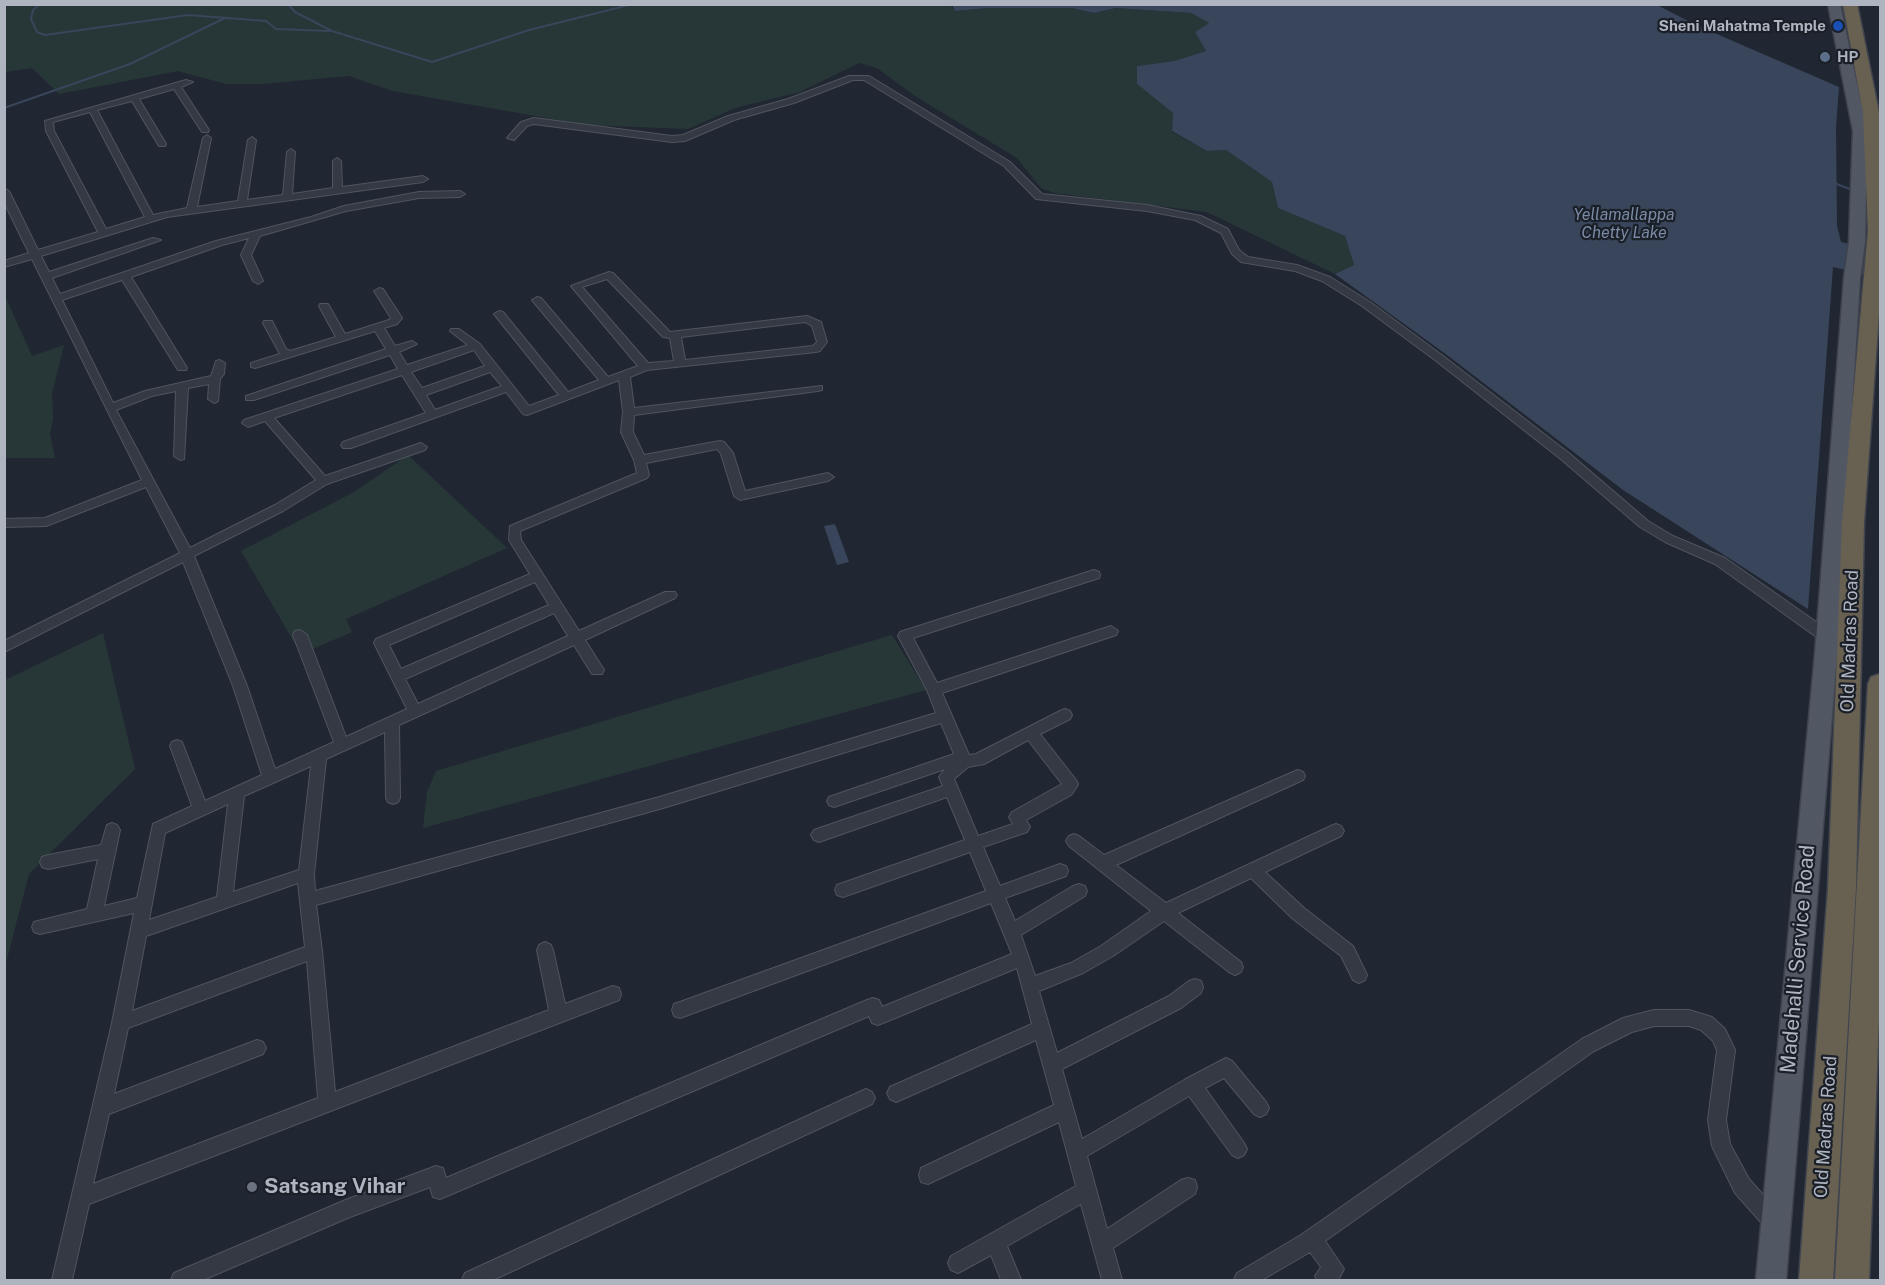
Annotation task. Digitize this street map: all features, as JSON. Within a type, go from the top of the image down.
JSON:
[{"type":"highway","name":"Old Madras Road","points":[[1816,1281],[1842,888],[1862,279],[1875,247],[1871,113],[1850,4]]},
{"type":"highway","points":[[1863,4],[1873,47]]},
{"type":"highway","name":"Old Madras Road","points":[[1852,1281],[1881,684]]},
{"type":"main road","name":"Madehalli Service Road","points":[[1771,1281],[1827,637],[1862,279],[1857,242],[1860,131],[1834,4]]},
{"type":"street","points":[[511,138],[524,124],[534,121],[680,139],[731,118],[791,102],[852,78],[866,78],[1007,164],[1039,196],[1147,208],[1198,218],[1225,231],[1235,252],[1245,260],[1298,268],[1326,279],[1366,304],[1457,373],[1566,457],[1644,524],[1669,539],[1720,561],[1827,637]]},
{"type":"street","points":[[103,233],[50,131],[49,121],[189,82]]},
{"type":"street","points":[[176,86],[206,134],[192,211]]},
{"type":"street","points":[[134,97],[162,144]]},
{"type":"street","points":[[92,109],[150,218]]},
{"type":"street","points":[[242,204],[252,140]]},
{"type":"street","points":[[287,198],[291,152]]},
{"type":"street","points":[[337,161],[338,191]]},
{"type":"street","points":[[4,264],[150,218],[423,180]]},
{"type":"street","points":[[4,191],[110,408],[187,555],[240,686],[271,778]]},
{"type":"street","points":[[56,299],[256,233],[344,209],[389,200],[444,193],[460,194]]},
{"type":"street","points":[[256,233],[246,255],[258,281]]},
{"type":"street","points":[[45,277],[156,240]]},
{"type":"street","points":[[455,332],[476,346],[527,411],[645,367],[816,349],[822,342],[817,324],[807,319],[667,335],[609,275],[576,286],[645,367]]},
{"type":"street","points":[[124,276],[182,368]]},
{"type":"street","points":[[255,365],[393,322],[397,318],[379,291]]},
{"type":"street","points":[[537,300],[606,381]]},
{"type":"street","points":[[324,306],[342,338]]},
{"type":"street","points":[[499,314],[565,396]]},
{"type":"street","points":[[268,323],[284,354],[290,354]]},
{"type":"street","points":[[378,327],[433,415]]},
{"type":"street","points":[[675,335],[680,364]]},
{"type":"street","points":[[250,398],[412,344]]},
{"type":"street","points":[[248,423],[476,346]]},
{"type":"street","points":[[214,399],[215,380],[219,374],[220,363]]},
{"type":"street","points":[[420,393],[492,367]]},
{"type":"street","points":[[597,670],[515,540],[514,529],[643,474],[640,460],[627,432],[629,412],[624,375]]},
{"type":"street","points":[[110,408],[149,393],[215,380]]},
{"type":"street","points":[[180,456],[182,387]]},
{"type":"street","points":[[347,445],[508,388]]},
{"type":"street","points":[[629,412],[818,388]]},
{"type":"street","points":[[267,417],[323,481]]},
{"type":"street","points":[[640,460],[720,445],[727,453],[740,496],[828,477]]},
{"type":"street","points":[[4,647],[279,508],[323,481],[421,447]]},
{"type":"street","points":[[4,523],[46,522],[148,482]]},
{"type":"street","points":[[964,760],[934,690],[905,636],[1094,575]]},
{"type":"street","points":[[416,712],[381,643],[538,576]]},
{"type":"street","points":[[62,1281],[120,1023],[158,829],[670,595]]},
{"type":"street","points":[[398,676],[558,606]]},
{"type":"street","points":[[934,690],[1111,630]]},
{"type":"street","points":[[300,635],[342,745]]},
{"type":"street","points":[[834,801],[964,760],[979,760],[1065,715]]},
{"type":"street","points":[[307,900],[663,802],[945,716]]},
{"type":"street","points":[[392,722],[393,798]]},
{"type":"street","points":[[843,890],[1022,827],[1017,817],[1066,791],[1071,784],[1030,732]]},
{"type":"street","points":[[177,746],[201,810]]},
{"type":"street","points":[[319,756],[306,874],[327,1103]]},
{"type":"street","points":[[964,760],[946,777],[1013,931],[1022,958],[1112,1281]]},
{"type":"street","points":[[1101,864],[1298,776]]},
{"type":"street","points":[[819,835],[950,790]]},
{"type":"street","points":[[224,903],[237,793]]},
{"type":"street","points":[[94,915],[112,830]]},
{"type":"street","points":[[1031,986],[1077,968],[1107,951],[1163,912],[1336,831]]},
{"type":"street","points":[[1074,841],[1235,967]]},
{"type":"street","points":[[48,862],[108,850]]},
{"type":"street","points":[[1253,870],[1298,913],[1347,951],[1359,975]]},
{"type":"street","points":[[680,1011],[1060,871]]},
{"type":"street","points":[[139,931],[306,874]]},
{"type":"street","points":[[1013,931],[1079,891]]},
{"type":"street","points":[[40,927],[144,904]]},
{"type":"street","points":[[545,950],[559,1015]]},
{"type":"street","points":[[120,1023],[314,951]]},
{"type":"street","points":[[181,1281],[348,1208],[436,1175],[440,1190],[873,1006],[878,1017],[1022,958]]},
{"type":"street","points":[[1052,1065],[1175,1002],[1195,987]]},
{"type":"street","points":[[80,1198],[613,994]]},
{"type":"street","points":[[1244,1281],[1312,1239],[1588,1045],[1629,1024],[1654,1018],[1689,1018],[1706,1023],[1719,1035],[1726,1050],[1717,1120],[1721,1146],[1742,1186],[1775,1223]]},
{"type":"street","points":[[896,1093],[1043,1028]]},
{"type":"street","points":[[101,1108],[257,1048]]},
{"type":"street","points":[[1075,1152],[1226,1067],[1260,1108]]},
{"type":"street","points":[[1192,1085],[1238,1149]]},
{"type":"street","points":[[472,1281],[866,1098]]},
{"type":"street","points":[[928,1175],[1064,1110]]},
{"type":"street","points":[[1101,1244],[1188,1187]]},
{"type":"street","points":[[958,1263],[1086,1191]]},
{"type":"street","points":[[1312,1239],[1334,1269],[1325,1276],[1328,1281]]},
{"type":"street","points":[[996,1242],[1011,1281]]},
{"type":"shaded area","points":[[949,4],[955,11],[988,8],[1072,8],[1094,13],[1116,8],[1191,13],[1209,23],[1195,32],[1206,51],[1174,61],[1137,66],[1137,84],[1173,113],[1172,132],[1207,151],[1226,150],[1272,182],[1278,208],[1345,236],[1354,265],[1335,274],[1207,212],[1054,193],[1041,188],[1017,158],[915,96],[877,68],[859,63],[800,92],[735,108],[688,129],[587,125],[393,91],[349,76],[262,84],[226,84],[178,71],[59,94],[32,68],[5,72],[4,5]]},
{"type":"shaded area","points":[[5,296],[32,356],[64,345],[52,393],[53,418],[50,434],[55,458],[5,458]]},
{"type":"shaded area","points":[[408,455],[507,548],[346,619],[352,632],[301,654],[241,551],[354,492]]},
{"type":"shaded area","points":[[103,633],[135,769],[29,874],[5,967],[5,680]]},
{"type":"shaded area","points":[[892,635],[926,690],[423,828],[427,792],[436,771]]},
{"type":"water","name":"Yellamallappa Chetty Lake","points":[[952,5],[1657,5],[1696,25],[1839,87],[1836,127],[1837,226],[1841,242],[1880,251],[1880,278],[1833,267],[1808,609],[1623,490],[1447,355],[1335,274],[1354,265],[1345,236],[1278,208],[1272,182],[1226,150],[1207,151],[1172,131],[1173,113],[1137,84],[1137,66],[1174,61],[1206,51],[1195,32],[1209,23],[1191,13],[1116,8],[1094,13],[1072,8],[988,8],[955,11]]},
{"type":"water","points":[[835,524],[849,562],[837,565],[824,526]]},
{"type":"waterway","points":[[40,4],[33,10],[31,19],[37,32],[45,35],[188,15],[266,21],[276,29],[329,31]]},
{"type":"waterway","points":[[288,4],[295,12],[332,31],[432,62],[529,30],[633,4]]},
{"type":"waterway","points":[[4,108],[130,64],[225,18]]},
{"type":"waterway","points":[[1834,183],[1855,191]]},
{"type":"place","name":"Sheni Mahatma Temple","points":[[1838,26]]},
{"type":"place","name":"HP","points":[[1825,57]]},
{"type":"place","name":"Satsang Vihar","points":[[252,1187]]}]
